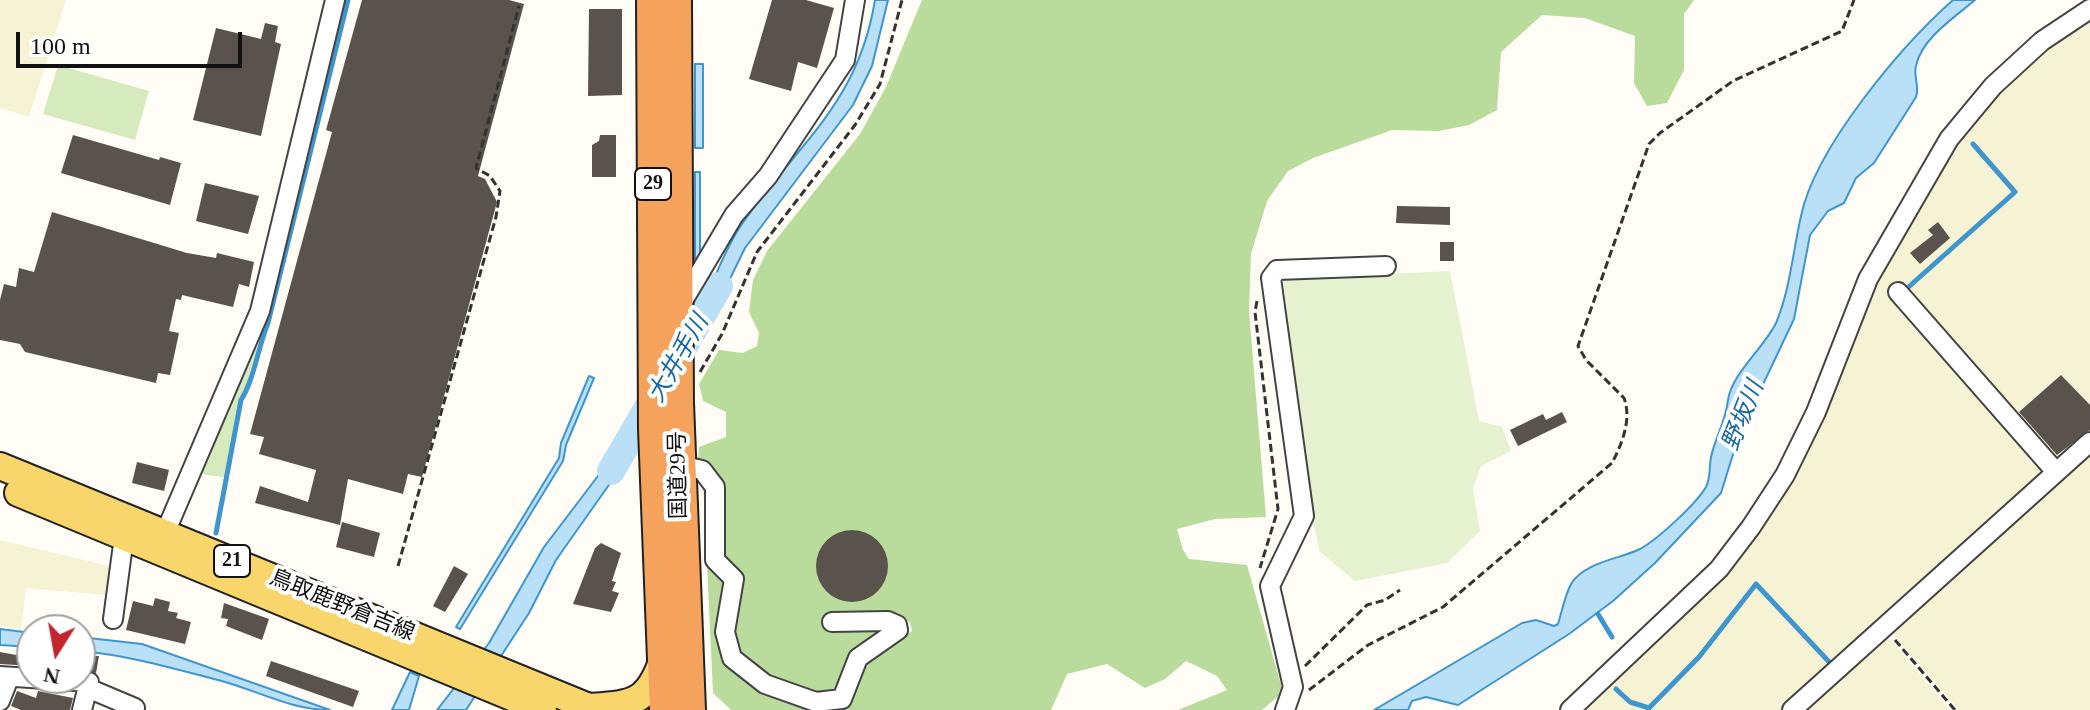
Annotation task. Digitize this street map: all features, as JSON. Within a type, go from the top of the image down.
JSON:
[{"type":"highway","name":"国道29号","points":[[653,0],[655,429],[666,710]]},
{"type":"highway","name":"国道29号","points":[[675,0],[677,319],[688,383],[679,465],[689,710]]},
{"type":"main road","name":"鳥取鹿野倉吉線","points":[[0,466],[165,533],[496,680],[591,708]]},
{"type":"main road","name":"鳥取鹿野倉吉線","points":[[0,485],[124,537],[459,664]]},
{"type":"main road","points":[[591,708],[636,701],[650,689],[663,657]]},
{"type":"main road","name":"鳥取鹿野倉吉線","points":[[496,680],[543,710]]},
{"type":"street","points":[[165,533],[260,311],[335,0]]},
{"type":"street","points":[[677,319],[734,215],[768,176],[845,60],[855,0]]},
{"type":"street","points":[[1570,710],[1719,569],[1751,527],[1785,475],[1816,412],[1868,279],[1949,139],[1993,86],[2022,59],[2090,9]]},
{"type":"street","points":[[1289,694],[1270,586],[1304,516],[1271,278],[1277,270],[1386,266]]},
{"type":"street","points":[[1898,292],[2056,472]]},
{"type":"street","points":[[1792,710],[2090,442]]},
{"type":"street","points":[[679,465],[702,470],[715,487],[715,560],[729,571],[735,588],[725,632],[732,658],[749,675],[765,684],[816,702],[842,699],[858,658],[898,630],[897,625],[888,621],[832,622]]},
{"type":"street","points":[[113,619],[124,537]]},
{"type":"street","points":[[0,701],[4,677]]},
{"type":"street","points":[[96,692],[135,708]]},
{"type":"path","points":[[688,383],[722,334],[757,252],[855,125],[880,84],[902,0]]},
{"type":"path","points":[[1289,694],[1309,690],[1368,645],[1443,607],[1612,463],[1626,429],[1627,406],[1624,398],[1586,360],[1578,346],[1649,144],[1714,92],[1842,31],[1854,0]]},
{"type":"path","points":[[398,566],[496,217],[500,191],[490,176],[476,168],[519,6]]},
{"type":"path","points":[[1271,278],[1261,288],[1255,312],[1278,509],[1260,566],[1261,586],[1272,594]]},
{"type":"path","points":[[1289,694],[1367,605],[1400,590]]},
{"type":"path","points":[[1883,627],[1955,710]]},
{"type":"shaded area","points":[[0,0],[66,0],[29,117],[0,108]]},
{"type":"shaded area","points":[[2090,16],[2090,437],[1785,710],[1576,710],[1741,548],[1863,305],[1954,140],[1993,94],[2043,47]]},
{"type":"shaded area","points":[[2090,448],[2090,710],[1959,710],[1889,630]]},
{"type":"shaded area","points":[[0,540],[110,566],[106,595],[26,588],[23,614],[16,614],[16,628],[0,626]]},
{"type":"shaded area","points":[[1884,632],[1950,710],[1798,710]]},
{"type":"green space","points":[[922,0],[1694,0],[1684,14],[1684,70],[1667,103],[1647,106],[1634,83],[1635,36],[1585,18],[1542,15],[1501,52],[1497,110],[1469,125],[1439,131],[1392,130],[1313,158],[1288,171],[1267,201],[1251,254],[1249,311],[1266,517],[1215,519],[1177,529],[1189,559],[1247,565],[1283,692],[1262,710],[1178,710],[1227,690],[1217,676],[1186,661],[1165,679],[1145,688],[1107,664],[1067,674],[1051,710],[731,710],[713,693],[703,479],[711,568],[727,577],[730,585],[722,614],[721,634],[732,668],[758,688],[820,709],[839,708],[850,700],[864,665],[912,631],[910,622],[884,615],[829,619],[829,624],[888,625],[849,659],[839,688],[829,698],[799,691],[767,678],[741,659],[733,646],[730,631],[740,581],[721,551],[724,485],[698,461],[699,447],[726,437],[726,412],[703,401],[699,384],[719,350],[743,353],[757,346],[759,333],[749,312],[753,280],[767,251],[860,134],[886,87]]},
{"type":"green space","points":[[58,65],[149,91],[135,140],[43,114]]},
{"type":"green space","points":[[1450,271],[1479,421],[1502,427],[1511,451],[1481,466],[1473,488],[1480,531],[1447,563],[1355,581],[1320,552],[1313,522],[1283,279]]},
{"type":"green space","points":[[254,347],[257,349],[240,412],[228,478],[201,474]]},
{"type":"water","points":[[875,0],[888,0],[872,66],[853,105],[745,248],[707,326],[698,312],[729,245],[840,96],[867,36]]},
{"type":"water","name":"野坂川","points":[[1953,0],[1975,0],[1940,29],[1925,47],[1915,70],[1916,97],[1874,163],[1856,178],[1844,203],[1828,211],[1810,235],[1794,319],[1739,435],[1721,493],[1655,563],[1613,601],[1569,634],[1458,705],[1426,697],[1412,701],[1408,710],[1374,710],[1522,623],[1536,620],[1554,626],[1558,624],[1567,593],[1577,577],[1593,566],[1648,544],[1676,521],[1701,494],[1708,483],[1711,457],[1731,390],[1771,332],[1781,310],[1801,216],[1809,189],[1823,160],[1886,71]]},
{"type":"water","points":[[695,64],[703,64],[703,148],[695,148]]},
{"type":"water","points":[[695,172],[700,172],[700,261],[695,261]]},
{"type":"water","points":[[589,376],[594,378],[566,445],[563,461],[460,629],[456,627],[559,458],[561,443]]},
{"type":"water","points":[[626,432],[635,448],[556,560],[529,613],[466,710],[437,710],[489,643],[544,547],[601,472]]},
{"type":"water","points":[[0,629],[16,631],[16,646],[0,645]]},
{"type":"water","points":[[96,639],[142,644],[330,710],[301,707],[232,684],[96,653]]},
{"type":"water","points":[[410,672],[419,676],[409,710],[392,710]]},
{"type":"building","points":[[362,0],[509,0],[524,4],[478,176],[485,179],[497,202],[422,477],[408,474],[403,494],[348,479],[340,525],[255,503],[260,486],[308,502],[316,470],[259,454],[264,437],[250,434],[332,132],[326,130]]},
{"type":"building","points":[[772,0],[806,0],[834,8],[817,68],[798,62],[791,91],[749,79]]},
{"type":"building","points":[[589,9],[622,9],[622,95],[588,96]]},
{"type":"building","points":[[265,23],[278,26],[275,42],[281,44],[261,136],[193,120],[216,28],[261,39]]},
{"type":"building","points":[[73,135],[159,160],[160,157],[181,163],[170,205],[61,173]]},
{"type":"building","points":[[600,135],[616,135],[616,177],[592,177],[592,145],[599,141]]},
{"type":"building","points":[[205,183],[259,196],[248,234],[196,221]]},
{"type":"building","points":[[1397,206],[1450,207],[1450,225],[1396,223]]},
{"type":"building","points":[[52,212],[187,253],[216,258],[217,253],[254,262],[249,287],[239,284],[233,307],[182,295],[181,300],[176,299],[169,331],[179,333],[170,375],[158,373],[156,383],[25,352],[20,344],[0,340],[0,300],[4,284],[16,287],[19,268],[34,272]]},
{"type":"building","points":[[1938,222],[1950,238],[1920,264],[1910,253],[1933,235],[1928,230]]},
{"type":"building","points":[[1440,242],[1454,242],[1454,261],[1440,261]]},
{"type":"building","points":[[2061,375],[2090,405],[2090,430],[2057,455],[2019,412]]},
{"type":"building","points":[[1562,412],[1567,422],[1518,446],[1510,430],[1543,414],[1546,420]]},
{"type":"building","points":[[137,462],[169,470],[164,491],[132,483]]},
{"type":"building","points":[[342,522],[380,533],[374,557],[336,547]]},
{"type":"building","points":[[859,530],[878,540],[886,552],[886,580],[878,592],[866,600],[845,602],[826,592],[818,580],[816,559],[826,540],[838,532]]},
{"type":"building","points":[[601,543],[621,553],[612,581],[616,582],[612,591],[619,593],[611,612],[573,604],[595,548]]},
{"type":"building","points":[[454,566],[468,574],[445,612],[433,606]]},
{"type":"building","points":[[155,598],[170,602],[168,611],[178,613],[176,618],[191,622],[185,644],[126,630],[133,601],[153,606]]},
{"type":"building","points":[[224,603],[269,619],[262,640],[226,626],[228,619],[221,618]]},
{"type":"building","points":[[0,652],[16,655],[16,665],[0,664]]},
{"type":"building","points":[[271,661],[359,691],[353,707],[266,676]]},
{"type":"building","points":[[16,694],[36,698],[37,694],[53,694],[73,698],[70,710],[21,710],[11,706]]},
{"type":"waterway","points":[[216,533],[241,400],[268,323],[348,0]]},
{"type":"waterway","points":[[1904,291],[2015,192],[1973,144]]},
{"type":"waterway","name":"大井手川","points":[[611,471],[719,286]]},
{"type":"waterway","points":[[1616,689],[1630,702],[1649,708],[1699,657],[1756,584],[1832,665]]},
{"type":"waterway","points":[[1598,614],[1612,637]]}]
